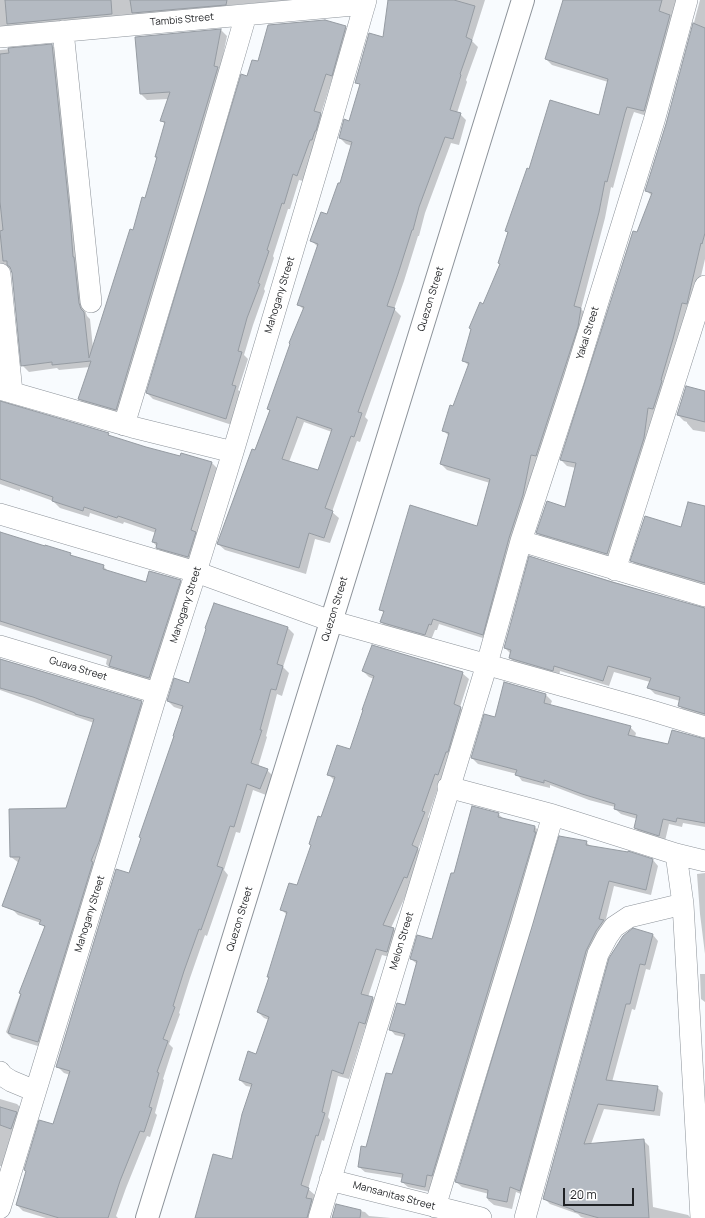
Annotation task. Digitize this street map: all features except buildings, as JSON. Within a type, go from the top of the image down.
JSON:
[{"type":"street","name":"Quezon Street","points":[[147,1218],[523,0]]},
{"type":"street","name":"Yakal Street","points":[[487,664],[521,541],[574,379],[652,129],[687,0]]},
{"type":"street","name":"Tambis Street","points":[[0,37],[246,15],[365,2]]},
{"type":"street","name":"Mahogany Street","points":[[0,1208],[157,693],[233,452],[322,153],[365,2]]},
{"type":"street","points":[[124,425],[196,188],[246,15]]},
{"type":"street","points":[[63,32],[91,302]]},
{"type":"street","points":[[0,274],[6,390],[124,425],[233,452]]},
{"type":"street","points":[[615,570],[705,286]]},
{"type":"street","points":[[0,514],[196,572],[331,621],[705,727]]},
{"type":"street","points":[[521,541],[705,596]]},
{"type":"street","name":"Guava Street","points":[[0,646],[157,693]]},
{"type":"street","name":"Melon Street","points":[[319,1218],[448,788],[487,664]]},
{"type":"street","points":[[448,788],[554,815],[676,854],[705,861]]},
{"type":"street","points":[[435,1207],[554,815]]},
{"type":"street","points":[[676,854],[683,904],[701,1218]]},
{"type":"street","points":[[525,1218],[598,954],[606,937],[614,927],[629,917],[683,904]]},
{"type":"street","points":[[0,1072],[11,1081],[36,1091]]},
{"type":"street","name":"Mansanitas Street","points":[[330,1180],[481,1218]]}]
